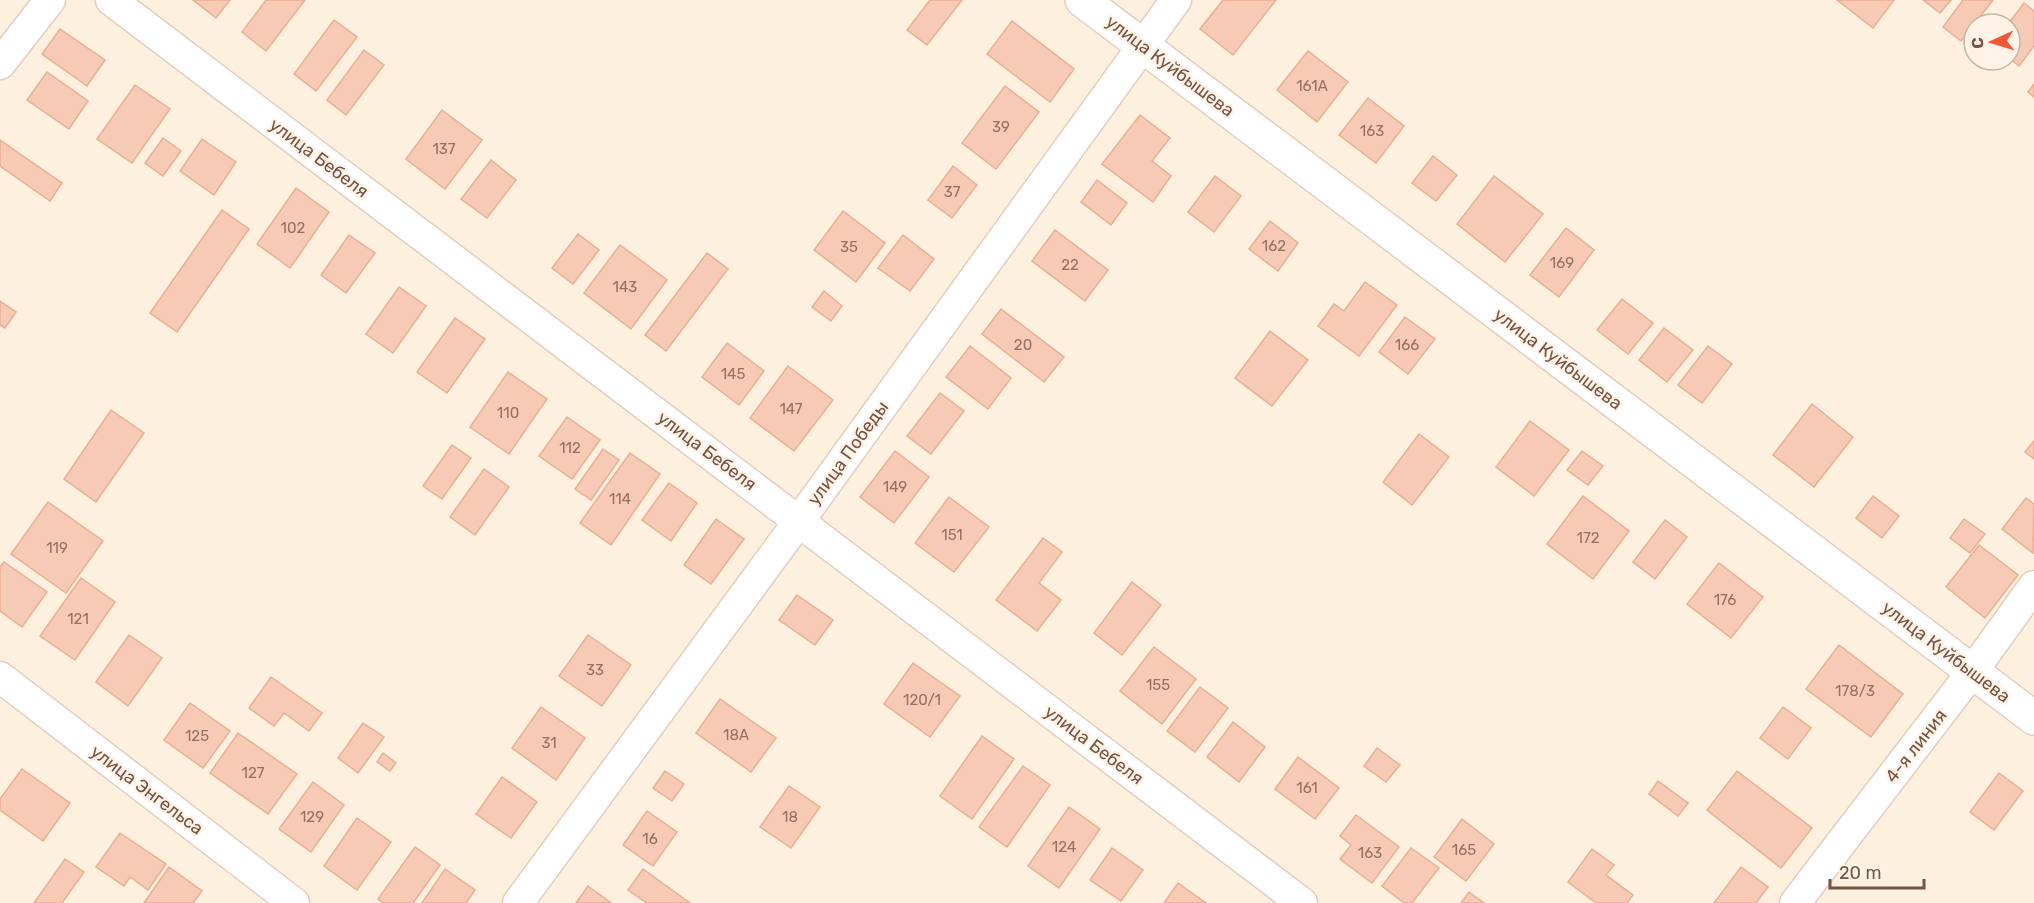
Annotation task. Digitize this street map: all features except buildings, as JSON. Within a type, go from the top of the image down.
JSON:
[{"type":"street","points":[[0,64],[50,0]]},
{"type":"street","name":"улица Бебеля","points":[[111,0],[1302,903]]},
{"type":"street","name":"улица Куйбышева","points":[[1082,0],[2034,718]]},
{"type":"street","name":"улица Победы","points":[[518,903],[799,521],[1176,0]]},
{"type":"street","name":"4-я линия","points":[[1795,903],[1972,672],[2034,586]]},
{"type":"street","name":"улица Энгельса","points":[[0,677],[294,903]]}]
